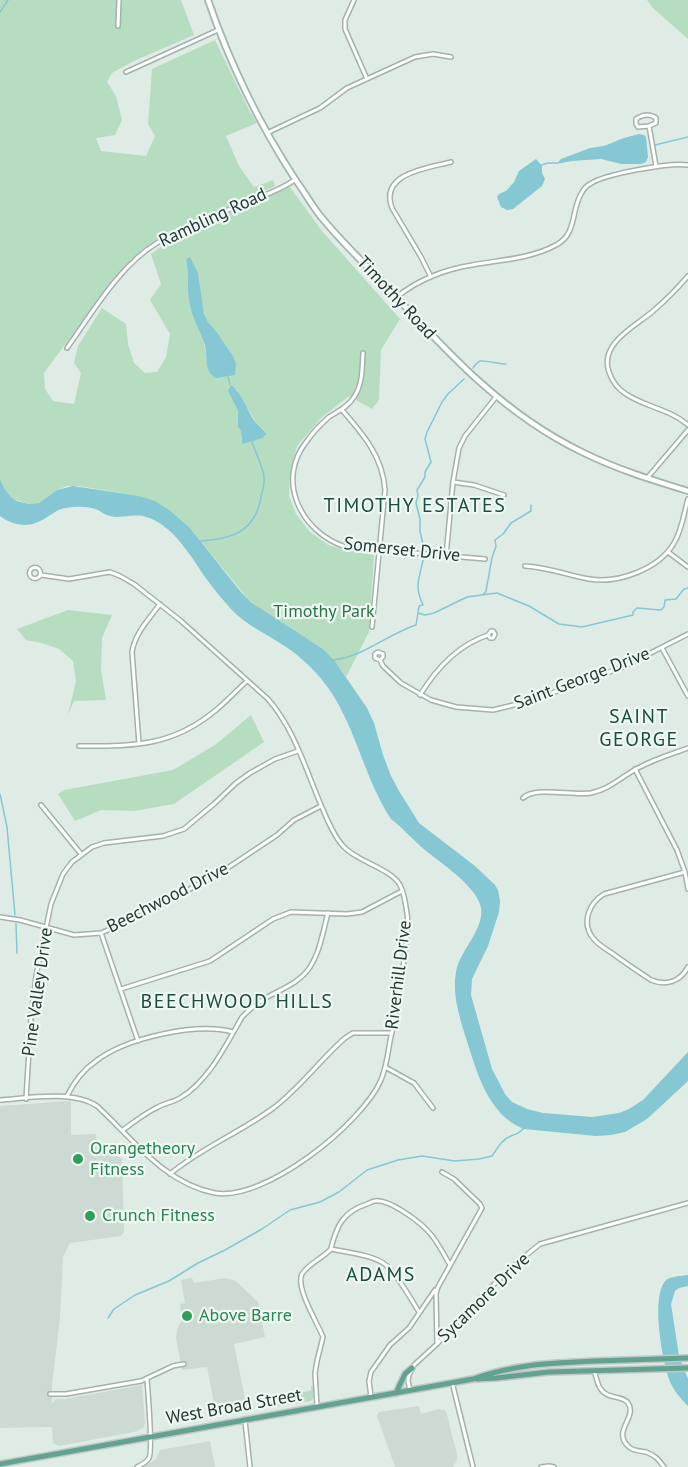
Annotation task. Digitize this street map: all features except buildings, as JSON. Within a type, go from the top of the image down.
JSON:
[{"type":"main road","name":"Timothy Road","points":[[209,0],[218,30],[243,88],[267,133],[296,179],[325,221],[462,367],[496,397],[538,427],[580,451],[647,479],[688,491]]},
{"type":"main road","name":"West Broad Street","points":[[473,1379],[514,1367],[688,1358]]},
{"type":"main road","points":[[558,1363],[559,1372]]},
{"type":"main road","points":[[396,1393],[405,1374],[412,1368]]},
{"type":"main road","name":"West Broad Street","points":[[0,1464],[473,1379],[594,1370],[688,1368]]},
{"type":"street","points":[[118,26],[119,0]]},
{"type":"street","points":[[354,0],[345,20],[345,29],[367,79]]},
{"type":"street","points":[[126,72],[218,30]]},
{"type":"street","points":[[267,133],[320,108],[344,90],[419,56],[433,54],[451,57]]},
{"type":"street","points":[[645,115],[653,116],[656,118],[656,123],[649,126],[638,127],[636,119],[645,115]]},
{"type":"street","points":[[649,126],[656,166]]},
{"type":"street","points":[[430,278],[421,257],[392,208],[390,191],[394,183],[402,177],[452,162]]},
{"type":"street","points":[[396,297],[430,278],[463,267],[514,259],[555,246],[569,233],[579,198],[590,184],[604,178],[656,166],[688,165]]},
{"type":"street","name":"Rambling Road","points":[[67,348],[121,275],[137,258],[153,246],[186,228],[296,179]]},
{"type":"street","points":[[688,276],[662,303],[618,340],[610,349],[607,357],[612,379],[624,393],[672,414],[688,425]]},
{"type":"street","name":"Somerset Drive","points":[[363,353],[359,387],[352,401],[325,421],[300,451],[293,477],[296,500],[305,519],[329,540],[346,547],[485,559]]},
{"type":"street","points":[[446,556],[453,482],[461,442],[496,397]]},
{"type":"street","points":[[342,410],[365,437],[382,468],[385,490],[372,627]]},
{"type":"street","points":[[647,479],[688,430]]},
{"type":"street","points":[[453,482],[504,495]]},
{"type":"street","points":[[525,566],[546,568],[591,580],[622,578],[656,562],[668,552],[679,533],[688,498]]},
{"type":"street","points":[[668,552],[688,567]]},
{"type":"street","points":[[41,574],[69,579],[110,572],[134,584],[181,621],[279,711],[333,832],[344,847],[393,878],[402,891],[362,912],[347,914],[297,911],[284,914],[210,961],[121,989]]},
{"type":"street","points":[[139,744],[133,644],[160,604]]},
{"type":"street","name":"Saint George Drive","points":[[380,660],[393,677],[420,695],[448,706],[477,710],[500,709],[530,701],[610,672],[688,634]]},
{"type":"street","points":[[420,695],[440,666],[472,641],[488,635]]},
{"type":"street","points":[[662,648],[688,696]]},
{"type":"street","points":[[79,746],[139,744],[167,738],[193,726],[216,710],[247,681]]},
{"type":"street","points":[[523,798],[527,794],[536,792],[577,794],[594,792],[616,783],[646,763],[688,748]]},
{"type":"street","name":"Pine Valley Drive","points":[[26,1098],[36,976],[51,904],[63,874],[72,862],[81,854],[104,843],[163,836],[184,829],[250,773],[275,759],[298,751]]},
{"type":"street","points":[[635,769],[677,850],[688,889]]},
{"type":"street","points":[[41,805],[81,854]]},
{"type":"street","name":"Beechwood Drive","points":[[0,917],[74,935],[100,933],[142,915],[223,871],[278,836],[294,820],[321,805]]},
{"type":"street","points":[[685,872],[604,894],[591,906],[587,921],[589,931],[598,943],[651,980],[660,983],[672,982],[680,978],[688,967]]},
{"type":"street","name":"Riverhill Drive","points":[[0,1100],[77,1097],[92,1102],[146,1155],[170,1174],[195,1188],[219,1194],[244,1191],[262,1184],[306,1158],[346,1126],[381,1080],[400,990],[408,922],[402,891]]},
{"type":"street","points":[[123,1130],[158,1106],[180,1098],[198,1083],[211,1068],[242,1017],[261,1001],[298,979],[310,967],[319,946],[328,913]]},
{"type":"street","points":[[100,933],[138,1041]]},
{"type":"street","points":[[67,1096],[81,1075],[96,1061],[106,1054],[138,1041],[206,1028],[233,1032]]},
{"type":"street","points":[[170,1174],[181,1164],[274,1107],[345,1038],[353,1033],[392,1033]]},
{"type":"street","points":[[385,1067],[414,1083],[434,1107]]},
{"type":"street","points":[[370,1397],[371,1372],[386,1350],[409,1328],[438,1287],[482,1208],[454,1179],[442,1172]]},
{"type":"street","points":[[317,1406],[315,1373],[323,1337],[306,1300],[300,1279],[304,1271],[331,1249],[334,1236],[344,1217],[355,1208],[377,1201],[393,1205],[426,1229],[450,1265]]},
{"type":"street","name":"Sycamore Drive","points":[[412,1368],[489,1289],[540,1244],[688,1203]]},
{"type":"street","points":[[331,1249],[371,1257],[386,1264],[419,1312]]},
{"type":"street","points":[[437,1344],[436,1293],[438,1287]]},
{"type":"street","points":[[50,1394],[66,1394],[141,1381],[173,1366],[184,1364]]},
{"type":"street","points":[[410,1390],[408,1378],[412,1368]]},
{"type":"street","points":[[594,1370],[602,1391],[611,1397],[625,1400],[629,1405],[630,1415],[622,1434],[627,1446],[653,1455],[664,1467]]},
{"type":"street","points":[[137,1467],[150,1458],[147,1378]]},
{"type":"street","points":[[452,1382],[473,1467]]},
{"type":"street","points":[[245,1420],[250,1467]]},
{"type":"street","points":[[541,1467],[554,1467]]},
{"type":"shaded area","points":[[71,1101],[71,1135],[96,1134],[97,1153],[113,1153],[122,1159],[124,1232],[121,1236],[70,1243],[63,1257],[52,1404],[56,1399],[142,1385],[145,1424],[143,1428],[134,1432],[59,1446],[53,1443],[52,1427],[0,1428],[0,1106]]},
{"type":"shaded area","points":[[192,1278],[194,1283],[226,1278],[236,1281],[258,1302],[265,1337],[234,1344],[246,1403],[215,1409],[207,1367],[182,1370],[176,1338],[177,1329],[182,1320],[180,1304],[185,1303],[181,1280]]},
{"type":"shaded area","points":[[419,1406],[421,1414],[439,1409],[446,1411],[457,1454],[453,1467],[395,1467],[377,1416],[379,1412]]},
{"type":"shaded area","points":[[210,1441],[215,1467],[143,1467],[156,1459],[160,1450]]},
{"type":"green space","name":"Timothy Park","points":[[0,0],[181,0],[194,35],[112,73],[107,82],[116,96],[122,120],[115,135],[96,138],[101,151],[146,156],[155,136],[148,124],[152,69],[215,40],[257,123],[226,136],[239,166],[254,187],[273,180],[275,186],[196,221],[150,245],[132,259],[108,286],[44,373],[45,389],[53,401],[74,404],[81,373],[74,363],[78,346],[102,308],[126,324],[128,344],[134,363],[145,373],[157,372],[166,357],[170,334],[150,300],[161,284],[151,254],[174,237],[290,187],[322,231],[400,319],[381,350],[379,400],[372,409],[349,396],[321,418],[297,446],[290,475],[289,496],[296,514],[310,532],[328,545],[374,555],[369,632],[346,677],[323,649],[261,610],[248,599],[190,528],[159,504],[139,496],[67,486],[39,503],[28,504],[12,498],[0,479]],"holes":[[[189,258],[198,274],[204,314],[233,356],[206,361],[203,338],[189,302],[186,259]],[[236,389],[255,421],[264,430],[263,438],[241,440],[238,411],[228,391]]]},
{"type":"green space","points":[[647,0],[688,0],[688,39],[653,8]]},
{"type":"green space","points":[[68,610],[112,615],[102,638],[101,670],[106,700],[74,701],[68,715],[76,681],[73,661],[59,649],[26,640],[17,629]]},
{"type":"green space","points":[[251,715],[264,742],[174,804],[134,811],[101,810],[75,821],[58,794],[64,790],[173,770],[215,745]]},
{"type":"green space","points":[[311,1386],[313,1387],[313,1398],[311,1401],[280,1406],[274,1402],[273,1398],[309,1391]]},
{"type":"water","points":[[639,134],[646,137],[648,157],[646,162],[641,164],[621,164],[601,159],[556,164],[561,159],[590,148],[604,146]]},
{"type":"water","points":[[536,159],[542,166],[545,179],[542,186],[513,209],[507,210],[501,207],[497,197],[499,194],[506,191],[514,182],[519,171]]},
{"type":"water","points":[[190,257],[198,273],[204,314],[233,356],[236,364],[235,375],[216,378],[209,372],[205,345],[189,301],[186,259]]},
{"type":"water","points":[[231,385],[241,397],[253,419],[265,432],[263,438],[242,444],[241,431],[238,427],[238,411],[228,391]]},
{"type":"water","points":[[0,479],[11,497],[28,504],[39,503],[57,490],[73,486],[139,496],[155,501],[190,528],[252,603],[323,649],[334,660],[367,708],[391,776],[419,823],[475,866],[498,890],[499,912],[488,946],[472,979],[471,995],[492,1069],[505,1094],[512,1102],[543,1113],[592,1117],[619,1113],[643,1100],[688,1052],[688,1081],[647,1119],[625,1132],[596,1136],[524,1129],[511,1122],[492,1102],[485,1090],[458,1012],[456,972],[477,930],[480,921],[480,904],[464,882],[391,819],[374,788],[348,723],[326,685],[297,655],[237,615],[211,585],[180,542],[164,526],[146,517],[110,516],[87,507],[59,510],[33,524],[13,523],[0,516]]},
{"type":"water","points":[[688,1275],[688,1286],[675,1291],[671,1304],[679,1356],[688,1379],[688,1406],[677,1394],[669,1379],[663,1358],[658,1314],[661,1289],[665,1281],[673,1277]]},
{"type":"waterway","points":[[0,12],[8,0]]},
{"type":"waterway","points":[[655,145],[688,137]]},
{"type":"waterway","points":[[541,165],[557,163]]},
{"type":"waterway","points":[[473,368],[480,361],[506,364]]},
{"type":"waterway","points":[[228,377],[230,384]]},
{"type":"waterway","points":[[424,549],[416,503],[417,490],[431,462],[425,439],[442,402],[464,379]]},
{"type":"waterway","points":[[200,541],[222,538],[240,531],[248,526],[258,509],[264,480],[263,470],[252,442]]},
{"type":"waterway","points":[[483,595],[486,591],[496,546],[495,540],[511,523],[531,511],[531,505]]},
{"type":"waterway","points":[[418,613],[419,606],[423,605],[418,588],[423,560]]},
{"type":"waterway","points":[[333,660],[355,655],[416,625],[418,613],[425,615],[434,613],[467,597],[497,593],[529,606],[559,624],[582,627],[633,615],[637,608],[661,610],[665,600],[676,599],[684,589],[688,588]]},
{"type":"waterway","points":[[0,794],[7,827],[15,915]]},
{"type":"waterway","points":[[16,924],[17,953]]},
{"type":"waterway","points":[[108,1318],[114,1309],[135,1295],[169,1281],[262,1229],[290,1210],[320,1202],[339,1192],[367,1170],[398,1160],[422,1156],[455,1161],[492,1156],[505,1139],[519,1133],[524,1128]]},
{"type":"place","name":"Orangetheory Fitness","points":[[78,1159]]},
{"type":"place","name":"Crunch Fitness","points":[[90,1216]]},
{"type":"place","name":"Above Barre","points":[[187,1316]]},
{"type":"district","name":"TIMOTHY ESTATES","points":[[415,506]]},
{"type":"district","name":"SAINT GEORGE","points":[[639,728]]},
{"type":"district","name":"BEECHWOOD HILLS","points":[[237,1002]]},
{"type":"district","name":"ADAMS","points":[[381,1275]]}]
